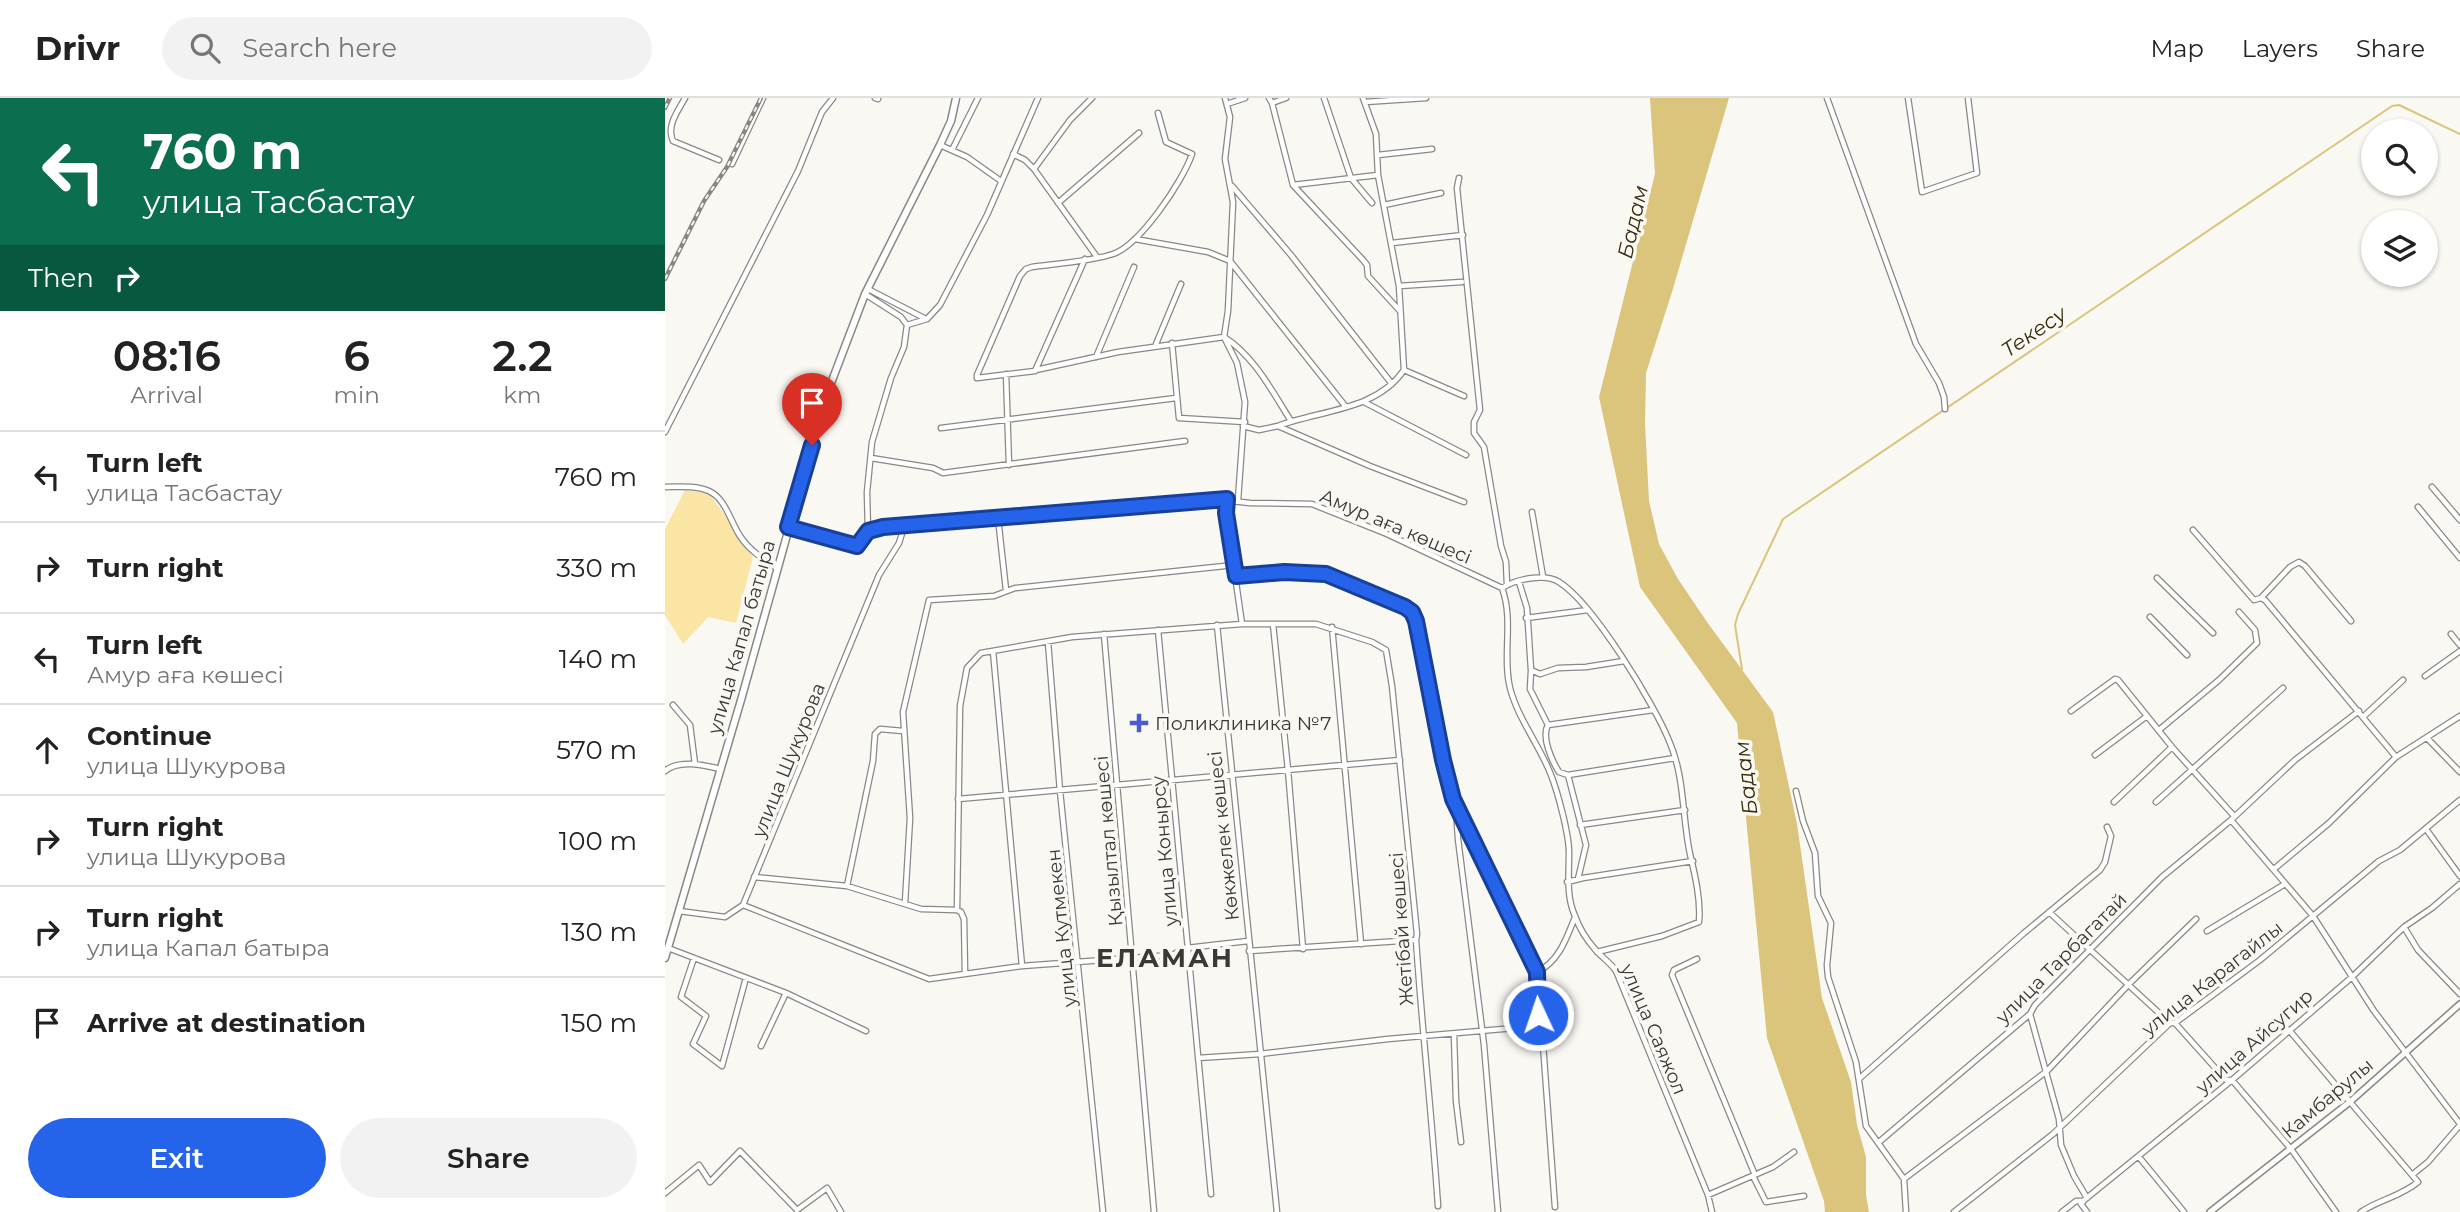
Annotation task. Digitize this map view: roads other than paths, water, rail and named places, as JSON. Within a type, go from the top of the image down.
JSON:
[{"type":"main road","name":"улица Капал батыра","points":[[665,958],[825,399],[866,291],[940,145],[951,121],[956,98]]},
{"type":"street","points":[[685,98],[670,127],[669,133],[673,141],[719,160]]},
{"type":"street","points":[[732,164],[763,98]]},
{"type":"street","points":[[665,432],[799,171],[823,112],[833,98]]},
{"type":"street","points":[[952,150],[978,98]]},
{"type":"street","points":[[907,325],[927,319],[940,305],[966,258],[1038,98]]},
{"type":"street","points":[[1034,169],[1070,120],[1092,98]]},
{"type":"street","points":[[1238,500],[1245,401],[1237,363],[1224,337],[1228,312],[1233,202],[1225,159],[1230,129],[1226,101],[1245,98]]},
{"type":"street","points":[[1286,98],[1271,100],[1293,184],[1363,260],[1367,265],[1368,276],[1400,312]]},
{"type":"street","points":[[1324,98],[1351,178],[1372,203]]},
{"type":"street","points":[[1172,343],[1180,419],[1244,424],[1259,430],[1363,402],[1392,384],[1404,370],[1399,286],[1378,174],[1376,134],[1364,100],[1426,98]]},
{"type":"street","points":[[1827,98],[1916,344],[1940,383],[1945,409]]},
{"type":"street","points":[[1908,98],[1922,192],[1977,173],[1968,98]]},
{"type":"street","points":[[1158,113],[1166,142],[1191,152],[1192,156],[1176,189],[1134,239],[1118,252],[1026,269],[1020,276],[977,377],[1035,370],[1156,345],[1224,337],[1239,346],[1257,368],[1291,421]]},
{"type":"street","points":[[1058,204],[1139,133]]},
{"type":"street","points":[[940,145],[967,157],[1002,181]]},
{"type":"street","points":[[1378,155],[1431,149]]},
{"type":"street","points":[[1013,154],[1034,169],[1097,257]]},
{"type":"street","points":[[1293,184],[1378,174]]},
{"type":"street","points":[[1392,243],[1463,235],[1457,188],[1459,178]]},
{"type":"street","points":[[1229,182],[1291,255],[1392,384]]},
{"type":"street","points":[[1384,205],[1441,193]]},
{"type":"street","name":"улица Саяжол","points":[[1463,235],[1480,410],[1474,422],[1474,433],[1484,447],[1501,545],[1506,558],[1502,585],[1508,621],[1507,670],[1510,688],[1552,777],[1568,842],[1567,882],[1575,917],[1597,951],[1616,971],[1708,1195],[1712,1212]]},
{"type":"street","points":[[1134,239],[1208,252],[1230,261],[1346,407]]},
{"type":"street","points":[[1035,370],[1085,259]]},
{"type":"street","points":[[1095,358],[1134,267]]},
{"type":"street","points":[[1399,286],[1462,282]]},
{"type":"street","points":[[1156,345],[1181,284]]},
{"type":"street","points":[[866,291],[927,319]]},
{"type":"street","points":[[788,527],[856,546],[861,544],[868,531],[867,492],[872,442],[891,378],[904,347],[907,325],[901,317],[866,291]]},
{"type":"street","points":[[1404,370],[1464,396]]},
{"type":"street","points":[[1006,374],[1009,464]]},
{"type":"street","points":[[941,428],[1176,398]]},
{"type":"street","points":[[1363,402],[1466,454]]},
{"type":"street","points":[[1278,426],[1370,466],[1464,502]]},
{"type":"street","points":[[870,458],[933,468],[943,473],[1185,442]]},
{"type":"street","points":[[665,487],[695,487],[715,495],[741,538],[756,554],[778,569]]},
{"type":"street","points":[[2432,488],[2460,520]]},
{"type":"street","points":[[1227,499],[1226,513],[1243,624]]},
{"type":"street","name":"Амур аға көшесі","points":[[904,527],[1227,499],[1312,504],[1388,534],[1502,585]]},
{"type":"street","points":[[2418,507],[2460,558]]},
{"type":"street","points":[[1532,512],[1543,578]]},
{"type":"street","points":[[998,518],[1006,590]]},
{"type":"street","points":[[868,531],[883,527],[904,527]]},
{"type":"street","name":"улица Шукурова","points":[[743,905],[879,575],[899,543],[904,527]]},
{"type":"street","points":[[2193,530],[2253,600],[2261,598],[2290,567],[2299,562],[2351,621]]},
{"type":"street","points":[[905,903],[910,818],[904,731],[905,698],[928,601],[994,596],[1006,590],[1234,565]]},
{"type":"street","points":[[1236,576],[1284,572],[1326,574],[1412,612],[1443,760],[1456,804],[1537,972],[1537,1026],[1542,1031],[1555,1207]]},
{"type":"street","points":[[1502,585],[1543,578],[1559,582],[1579,598],[1624,661],[1671,743],[1675,758],[1693,861],[1699,922],[1662,936],[1597,951]]},
{"type":"street","points":[[2157,578],[2213,633]]},
{"type":"street","points":[[1520,582],[1527,608],[1530,689],[1548,725]]},
{"type":"street","points":[[2261,598],[2396,757]]},
{"type":"street","points":[[1527,618],[1588,610]]},
{"type":"street","points":[[2159,730],[2219,680],[2257,642],[2255,630],[2239,612]]},
{"type":"street","points":[[2150,617],[2187,655]]},
{"type":"street","points":[[1273,624],[1303,949]]},
{"type":"street","points":[[957,910],[960,706],[968,668],[981,653],[1104,634],[1217,625],[1316,624],[1332,627],[1361,944]]},
{"type":"street","name":"Көкжелек көшесі","points":[[1217,625],[1277,1212]]},
{"type":"street","name":"Жетібай көшесі","points":[[1332,627],[1386,650],[1417,934],[1438,1206]]},
{"type":"street","name":"улица Конырсу","points":[[1157,630],[1211,1194]]},
{"type":"street","name":"Қызылтал көшесі","points":[[1104,634],[1154,1212]]},
{"type":"street","points":[[2425,676],[2460,648],[2451,634]]},
{"type":"street","name":"улица Кутмекен","points":[[1048,641],[1103,1212]]},
{"type":"street","points":[[993,651],[1022,966]]},
{"type":"street","points":[[1531,670],[1540,674],[1558,668],[1624,661]]},
{"type":"street","points":[[2071,711],[2115,679],[2193,769],[2313,916],[2374,1011],[2460,1124],[2428,1162],[2412,1175]]},
{"type":"street","points":[[2363,717],[2403,680]]},
{"type":"street","points":[[2156,802],[2283,688]]},
{"type":"street","points":[[673,705],[690,725],[695,764]]},
{"type":"street","points":[[1548,725],[1653,710]]},
{"type":"street","name":"улица Тарбагатай","points":[[1879,1142],[2030,1014],[2035,1005],[2162,877],[2233,818],[2295,760],[2359,711]]},
{"type":"street","points":[[2095,755],[2147,716]]},
{"type":"street","points":[[2274,869],[2329,823],[2396,757],[2460,716]]},
{"type":"street","points":[[1548,725],[1546,736],[1557,769],[1570,774],[1675,758]]},
{"type":"street","points":[[847,886],[873,761],[874,734],[880,729],[904,731]]},
{"type":"street","points":[[2427,738],[2460,772]]},
{"type":"street","points":[[2114,802],[2172,747]]},
{"type":"street","points":[[958,799],[1400,760]]},
{"type":"street","points":[[665,771],[672,766],[695,764],[720,769]]},
{"type":"street","points":[[1570,774],[1587,849],[1578,879]]},
{"type":"street","points":[[1796,791],[1815,853],[1818,896],[1831,923],[1828,977],[1859,1078],[1867,1126],[1904,1179],[1906,1212]]},
{"type":"street","name":"улица Карагайлы","points":[[1954,1212],[2059,1128],[2173,1023],[2260,960],[2379,861],[2400,850],[2460,800]]},
{"type":"street","points":[[1456,804],[1458,839],[1485,1045],[1499,1212]]},
{"type":"street","points":[[1580,825],[1685,810]]},
{"type":"street","points":[[1859,1078],[2100,870],[2105,862],[2111,836],[2107,827]]},
{"type":"street","points":[[2426,829],[2460,876]]},
{"type":"street","points":[[1567,882],[1693,861]]},
{"type":"street","points":[[754,877],[847,886],[921,909],[957,910],[964,919],[965,974]]},
{"type":"street","points":[[2207,931],[2285,884]]},
{"type":"street","name":"улица Айсугир","points":[[2062,1212],[2076,1201],[2085,1200],[2139,1157],[2352,977],[2404,927],[2460,884]]},
{"type":"street","points":[[678,911],[725,917],[743,905],[926,979],[1022,966],[1172,955],[1187,948],[1248,941]]},
{"type":"street","points":[[2049,912],[2173,1023],[2226,1080],[2232,1080],[2291,1149],[2336,1212]]},
{"type":"street","points":[[1537,972],[1562,948],[1575,917]]},
{"type":"street","points":[[1904,1179],[2047,1071],[2129,984],[2196,919]]},
{"type":"street","points":[[2404,927],[2418,950],[2460,994]]},
{"type":"street","points":[[1249,951],[1416,940]]},
{"type":"street","points":[[668,948],[786,993],[866,1031]]},
{"type":"street","points":[[694,958],[681,997],[706,1016],[693,1044],[723,1066],[745,978]]},
{"type":"street","points":[[1697,959],[1672,972],[1766,1202],[1804,1196]]},
{"type":"street","points":[[761,1046],[786,993]]},
{"type":"street","name":"Камбарулы","points":[[2210,1212],[2351,1101],[2460,1004]]},
{"type":"street","points":[[2030,1014],[2047,1071],[2067,1160],[2085,1200],[2081,1204],[2087,1212]]},
{"type":"street","points":[[1198,1058],[1537,1026]]},
{"type":"street","points":[[2289,1030],[2418,1182],[2392,1199],[2379,1200],[2361,1212]]},
{"type":"street","points":[[1454,1035],[1456,1101],[1461,1142]]},
{"type":"street","points":[[665,1193],[699,1165],[710,1182],[740,1151],[797,1210],[827,1188],[841,1212]]},
{"type":"street","points":[[1708,1195],[1773,1167],[1794,1153]]},
{"type":"street","points":[[2139,1157],[2185,1212]]},
{"type":"water","name":"Бадам","points":[[1650,98],[1729,98],[1646,373],[1645,424],[1649,501],[1659,544],[1678,579],[1773,712],[1797,824],[1822,998],[1851,1082],[1857,1125],[1866,1157],[1869,1212],[1825,1212],[1824,1201],[1767,1038],[1737,723],[1640,587],[1599,397],[1655,174]]},
{"type":"waterway","name":"Текесу","points":[[1742,669],[1735,625],[1738,614],[1783,519],[2392,106],[2399,105],[2460,134]]},
{"type":"railway","points":[[665,108],[670,98]]},
{"type":"railway","points":[[665,279],[704,201],[727,167],[761,98]]},
{"type":"place","name":"Поликлиника №7","points":[[1139,723]]},
{"type":"district","name":"ЕЛАМАН","points":[[1165,958]]}]
